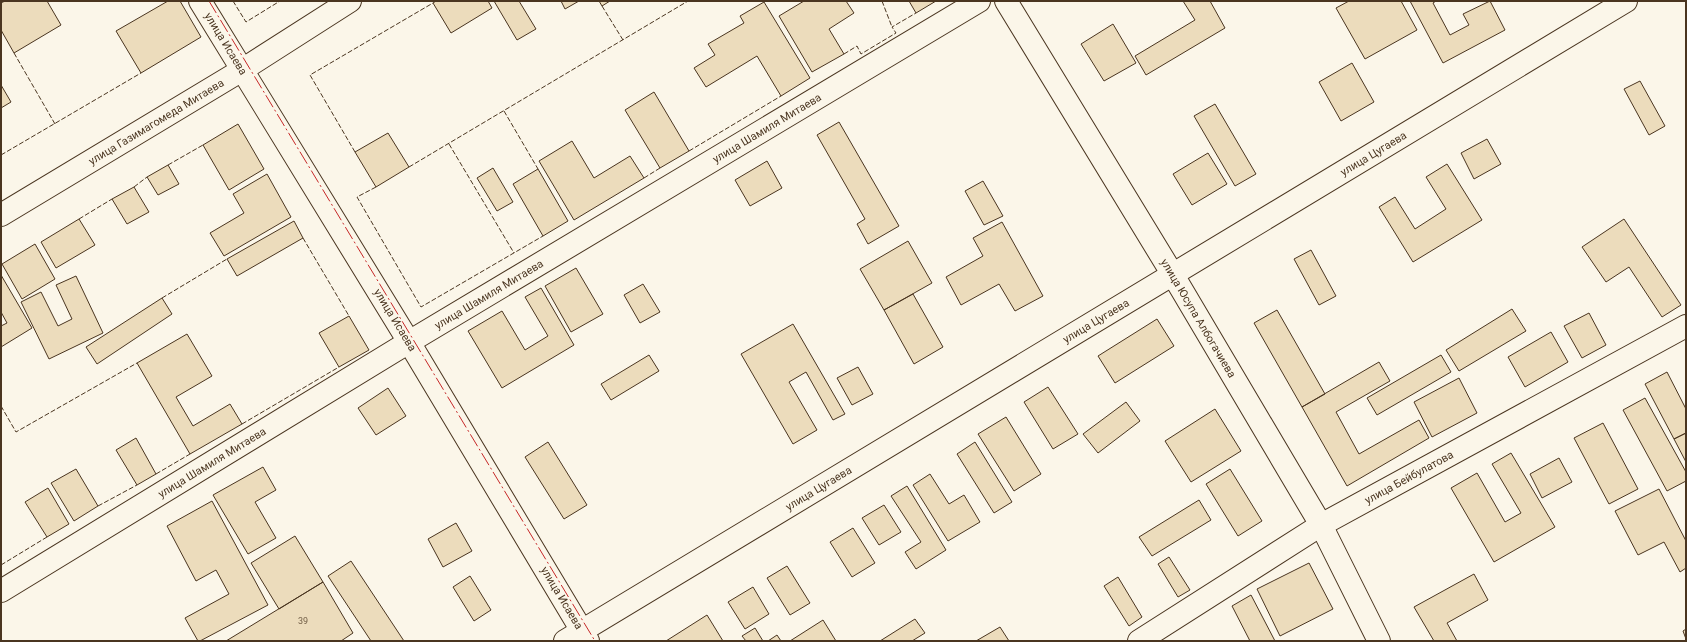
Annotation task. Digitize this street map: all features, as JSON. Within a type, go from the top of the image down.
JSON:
[{"type":"street","name":"улица Исаева","points":[[200,1],[409,342],[579,638]]},
{"type":"street","name":"улица Газимагомеда Митаева","points":[[1,215],[242,70],[350,1]]},
{"type":"street","name":"улица Шамиля Митаева","points":[[1,591],[409,342],[979,1]]},
{"type":"street","name":"улица Юсупа Албогачиева","points":[[1006,1],[1173,275],[1321,525],[1379,641]]},
{"type":"street","name":"улица Цугаева","points":[[579,638],[1173,275],[1626,1]]},
{"type":"street","name":"улица Бейбулатова","points":[[1139,641],[1321,525],[1686,326]]},
{"type":"building","points":[[5,1],[47,1],[61,25],[14,53],[1,30],[1,3]]},
{"type":"building","points":[[168,1],[180,1],[201,37],[141,73],[116,31]]},
{"type":"building","points":[[436,1],[488,1],[492,8],[451,33],[433,3]]},
{"type":"building","points":[[494,1],[519,1],[536,29],[517,40]]},
{"type":"building","points":[[561,1],[579,1],[565,9]]},
{"type":"building","points":[[599,1],[610,1],[602,6]]},
{"type":"building","points":[[804,1],[846,1],[854,13],[829,29],[844,54],[812,72],[779,16]]},
{"type":"building","points":[[909,1],[936,1],[916,13]]},
{"type":"building","points":[[1183,1],[1210,1],[1225,28],[1146,75],[1135,56],[1195,20]]},
{"type":"building","points":[[1349,1],[1401,1],[1417,30],[1365,59],[1336,8]]},
{"type":"building","points":[[1410,1],[1436,1],[1433,3],[1450,35],[1469,25],[1463,14],[1490,1],[1505,30],[1443,63]]},
{"type":"building","points":[[764,2],[810,78],[781,96],[757,56],[706,87],[694,68],[715,55],[708,44],[744,23],[740,16]]},
{"type":"building","points":[[1113,24],[1136,63],[1104,81],[1081,44]]},
{"type":"building","points":[[1352,63],[1374,102],[1341,121],[1319,82]]},
{"type":"building","points":[[1640,81],[1665,126],[1649,135],[1624,89]]},
{"type":"building","points":[[1,85],[11,102],[1,108]]},
{"type":"building","points":[[654,92],[689,151],[660,168],[625,110]]},
{"type":"building","points":[[1215,104],[1256,174],[1235,186],[1194,116]]},
{"type":"building","points":[[839,122],[899,226],[868,244],[857,224],[865,219],[817,135]]},
{"type":"building","points":[[238,124],[264,169],[229,190],[203,145]]},
{"type":"building","points":[[388,133],[409,167],[376,187],[355,152]]},
{"type":"building","points":[[1487,139],[1501,164],[1474,179],[1461,153]]},
{"type":"building","points":[[572,141],[594,178],[630,156],[644,178],[574,220],[539,161]]},
{"type":"building","points":[[1208,153],[1227,184],[1192,205],[1173,174]]},
{"type":"building","points":[[767,161],[782,188],[750,206],[735,180]]},
{"type":"building","points":[[1447,164],[1482,220],[1413,262],[1379,207],[1395,197],[1415,229],[1446,209],[1426,177]]},
{"type":"building","points":[[168,165],[179,184],[158,195],[147,177]]},
{"type":"building","points":[[493,168],[513,202],[497,211],[477,178]]},
{"type":"building","points":[[538,169],[568,221],[543,236],[513,184]]},
{"type":"building","points":[[267,174],[291,217],[224,256],[210,233],[244,213],[233,194]]},
{"type":"building","points":[[983,181],[1003,216],[984,225],[965,191]]},
{"type":"building","points":[[134,187],[149,212],[127,224],[112,199]]},
{"type":"building","points":[[79,219],[95,245],[56,268],[41,242]]},
{"type":"building","points":[[1624,219],[1681,305],[1662,317],[1629,267],[1606,282],[1582,247]]},
{"type":"building","points":[[294,221],[303,238],[237,276],[227,259]]},
{"type":"building","points":[[1002,222],[1043,296],[1015,311],[999,284],[961,305],[946,277],[983,256],[973,238]]},
{"type":"building","points":[[908,241],[932,283],[884,310],[860,269]]},
{"type":"building","points":[[35,244],[55,279],[22,299],[2,264]]},
{"type":"building","points":[[1311,250],[1336,296],[1319,305],[1294,259]]},
{"type":"building","points":[[576,268],[603,314],[571,332],[545,286]]},
{"type":"building","points":[[1,275],[32,328],[1,347],[1,326],[7,323],[1,312]]},
{"type":"building","points":[[76,276],[103,333],[49,359],[21,302],[41,292],[58,326],[72,319],[56,285]]},
{"type":"building","points":[[643,284],[660,312],[640,323],[624,295]]},
{"type":"building","points":[[541,288],[574,345],[502,388],[468,331],[502,311],[525,350],[548,336],[525,297]]},
{"type":"building","points":[[913,294],[943,347],[914,364],[884,310]]},
{"type":"building","points":[[162,298],[172,314],[97,364],[86,347]]},
{"type":"building","points":[[1512,309],[1526,331],[1459,371],[1446,350]]},
{"type":"building","points":[[1277,310],[1325,394],[1302,407],[1254,323]]},
{"type":"building","points":[[1589,313],[1606,345],[1582,358],[1564,326]]},
{"type":"building","points":[[349,316],[369,350],[339,367],[319,333]]},
{"type":"building","points":[[1157,319],[1174,346],[1115,383],[1098,356]]},
{"type":"building","points":[[793,324],[845,414],[833,420],[806,372],[789,382],[817,430],[793,444],[741,354]]},
{"type":"building","points":[[1551,332],[1568,362],[1525,387],[1508,357]]},
{"type":"building","points":[[187,334],[212,376],[176,397],[193,426],[230,404],[242,424],[190,454],[137,363]]},
{"type":"building","points":[[649,355],[659,371],[611,400],[601,384]]},
{"type":"building","points":[[1441,355],[1451,372],[1377,415],[1367,398]]},
{"type":"building","points":[[1379,362],[1390,381],[1336,412],[1359,454],[1419,420],[1429,438],[1347,486],[1302,407]]},
{"type":"building","points":[[858,367],[873,394],[852,405],[837,378]]},
{"type":"building","points":[[1667,372],[1686,409],[1686,433],[1674,439],[1645,384]]},
{"type":"building","points":[[1459,378],[1477,413],[1432,437],[1414,402]]},
{"type":"building","points":[[1048,387],[1078,434],[1053,449],[1024,402]]},
{"type":"building","points":[[388,388],[406,416],[376,435],[358,408]]},
{"type":"building","points":[[1645,398],[1686,472],[1686,481],[1667,491],[1623,410]]},
{"type":"building","points":[[1126,402],[1140,421],[1098,453],[1083,434]]},
{"type":"building","points":[[1215,409],[1241,451],[1191,482],[1165,441]]},
{"type":"building","points":[[1006,417],[1041,474],[1014,491],[978,434]]},
{"type":"building","points":[[1603,423],[1638,489],[1609,504],[1574,438]]},
{"type":"building","points":[[1686,433],[1686,462],[1674,439]]},
{"type":"building","points":[[136,438],[156,474],[137,485],[116,450]]},
{"type":"building","points":[[548,442],[587,505],[564,519],[525,457]]},
{"type":"building","points":[[975,442],[1012,502],[994,513],[957,454]]},
{"type":"building","points":[[1511,453],[1555,527],[1494,562],[1451,488],[1477,473],[1505,522],[1521,513],[1492,464]]},
{"type":"building","points":[[1559,458],[1572,482],[1542,498],[1530,474]]},
{"type":"building","points":[[263,467],[276,490],[255,502],[276,538],[248,554],[213,495]]},
{"type":"building","points":[[76,469],[98,506],[74,521],[51,483]]},
{"type":"building","points":[[1230,469],[1262,521],[1238,536],[1206,484]]},
{"type":"building","points":[[930,474],[949,504],[964,495],[980,522],[948,541],[913,485]]},
{"type":"building","points":[[907,486],[946,550],[916,569],[905,552],[921,542],[891,496]]},
{"type":"building","points":[[48,488],[69,524],[47,537],[25,502]]},
{"type":"building","points":[[1659,489],[1686,541],[1686,568],[1680,572],[1664,542],[1638,555],[1615,511]]},
{"type":"building","points":[[1199,500],[1211,520],[1152,556],[1139,537]]},
{"type":"building","points":[[212,501],[268,605],[198,641],[185,618],[229,594],[216,570],[196,581],[167,526]]},
{"type":"building","points":[[884,505],[901,532],[879,545],[862,518]]},
{"type":"building","points":[[456,523],[472,551],[443,567],[428,539]]},
{"type":"building","points":[[853,528],[875,563],[852,577],[830,542]]},
{"type":"building","points":[[295,536],[323,582],[279,609],[251,563]]},
{"type":"building","points":[[1169,557],[1190,590],[1178,597],[1158,564]]},
{"type":"building","points":[[351,561],[404,641],[371,641],[328,576]]},
{"type":"building","points":[[1309,563],[1333,609],[1280,636],[1257,589]]},
{"type":"building","points":[[787,566],[810,603],[790,615],[767,578]]},
{"type":"building","points":[[1474,574],[1488,600],[1447,623],[1457,641],[1434,641],[1414,607]]},
{"type":"building","points":[[470,576],[491,610],[474,621],[453,587]]},
{"type":"building","points":[[1118,577],[1142,617],[1129,626],[1104,586]]},
{"type":"building","points":[[323,582],[353,633],[341,641],[226,641]]},
{"type":"building","points":[[753,587],[769,614],[745,629],[728,602]]},
{"type":"building","points":[[1251,595],[1275,641],[1250,641],[1232,606]]},
{"type":"building","points":[[707,615],[723,641],[666,641]]},
{"type":"building","points":[[915,619],[925,633],[912,641],[880,641]]},
{"type":"building","points":[[823,620],[836,641],[790,641]]},
{"type":"building","points":[[1000,627],[1009,641],[976,641]]},
{"type":"building","points":[[755,628],[763,641],[746,641],[742,636]]},
{"type":"building","points":[[1686,629],[1686,639],[1683,631]]},
{"type":"building","points":[[777,635],[781,641],[768,641]]},
{"type":"fence","points":[[233,1],[246,22],[280,1]]},
{"type":"fence","points":[[409,167],[688,1]]},
{"type":"fence","points":[[882,1],[892,27]]},
{"type":"fence","points":[[355,152],[310,75],[433,3]]},
{"type":"fence","points":[[602,6],[623,40]]},
{"type":"fence","points":[[844,54],[857,46],[861,54],[896,33],[892,27],[916,13]]},
{"type":"fence","points":[[14,53],[55,124]]},
{"type":"fence","points":[[1,155],[141,73]]},
{"type":"fence","points":[[689,151],[781,96]]},
{"type":"fence","points":[[504,111],[538,169]]},
{"type":"fence","points":[[449,144],[514,253]]},
{"type":"fence","points":[[168,165],[203,145]]},
{"type":"fence","points":[[644,178],[660,168]]},
{"type":"fence","points":[[134,187],[147,177]]},
{"type":"fence","points":[[376,187],[357,197],[421,307],[543,236]]},
{"type":"fence","points":[[79,219],[112,199]]},
{"type":"fence","points":[[303,238],[349,316]]},
{"type":"fence","points":[[162,298],[227,259]]},
{"type":"fence","points":[[1,406],[16,432],[137,363]]},
{"type":"fence","points":[[242,424],[339,367]]},
{"type":"fence","points":[[156,474],[190,454]]},
{"type":"fence","points":[[98,506],[137,485]]},
{"type":"fence","points":[[1,565],[47,537]]},
{"type":"power","points":[[209,1],[595,641]]}]
